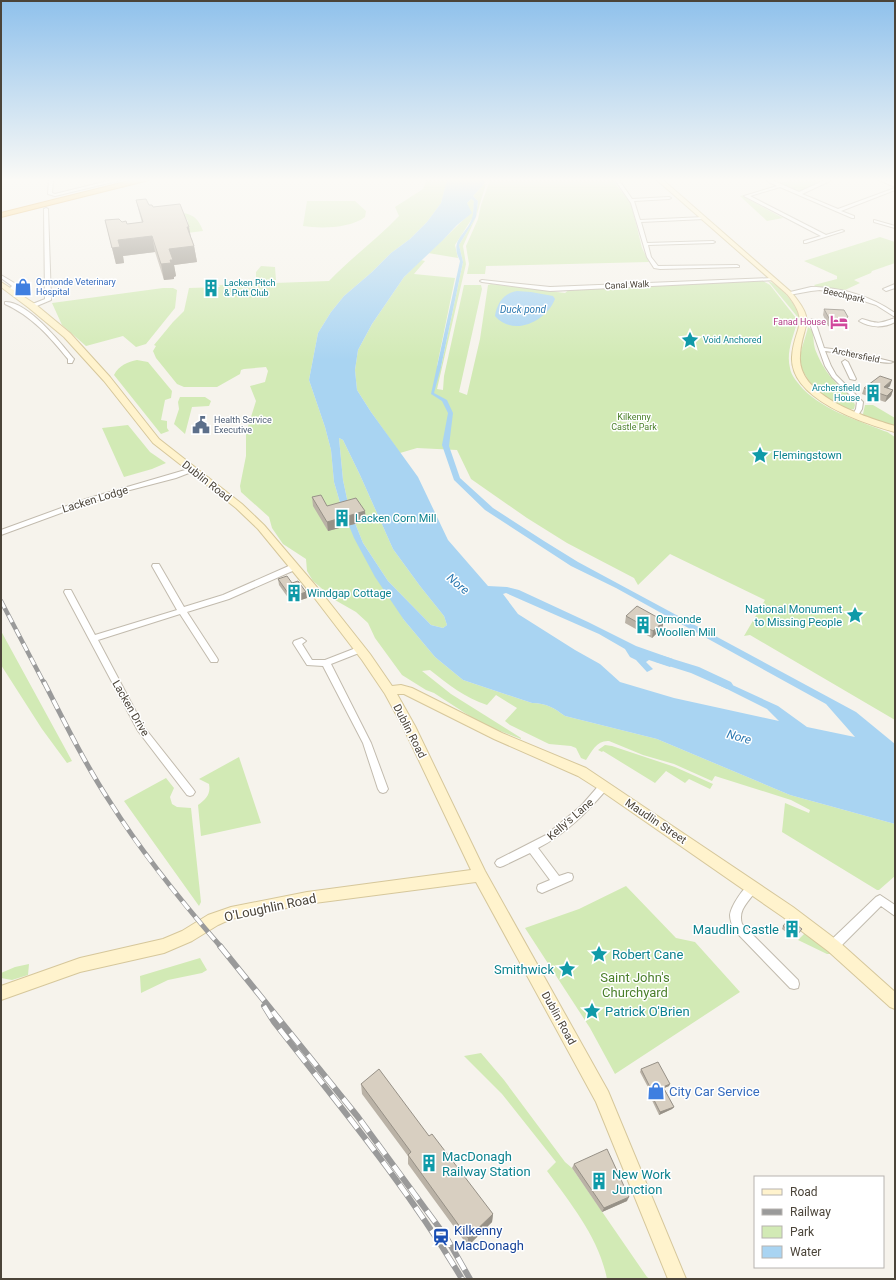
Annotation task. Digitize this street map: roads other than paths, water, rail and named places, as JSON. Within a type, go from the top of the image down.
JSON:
[{"type":"main road","points":[[729,240],[773,278],[799,304],[804,314],[805,322],[796,358],[797,369],[805,382],[816,393],[836,407],[875,424],[895,429]]},
{"type":"main road","name":"Dublin Road","points":[[1,284],[32,306],[72,341],[107,379],[156,441],[239,506],[261,527],[361,649],[389,691],[409,726],[480,875],[602,1097],[677,1279]]},
{"type":"main road","name":"Maudlin Street","points":[[389,691],[401,689],[408,690],[498,736],[582,772],[679,836],[788,912],[833,946],[895,1002]]},
{"type":"main road","name":"O'Loughlin Road","points":[[1,993],[80,965],[164,946],[187,936],[213,920],[231,913],[307,898],[480,875]]},
{"type":"street","points":[[32,306],[48,300],[47,240]]},
{"type":"street","points":[[644,240],[649,257],[656,267],[737,266]]},
{"type":"street","points":[[806,242],[813,240]]},
{"type":"street","points":[[645,244],[713,242]]},
{"type":"street","points":[[1,276],[14,285],[11,290]]},
{"type":"street","name":"Canal Walk","points":[[482,281],[550,289],[773,278]]},
{"type":"street","points":[[886,289],[895,286]]},
{"type":"street","name":"Beechpark","points":[[789,293],[811,289],[838,292],[880,305],[895,315]]},
{"type":"street","points":[[4,303],[22,298]]},
{"type":"street","points":[[4,303],[21,310],[34,319],[72,359],[70,362]]},
{"type":"street","name":"Beechpark","points":[[862,321],[882,326],[888,325],[895,320]]},
{"type":"street","points":[[812,321],[822,349],[840,371],[853,379]]},
{"type":"street","name":"Archersfield","points":[[822,349],[835,350],[865,358],[890,362]]},
{"type":"street","points":[[845,362],[840,371],[842,384],[855,395],[860,402],[859,410],[855,416]]},
{"type":"street","name":"Lacken Lodge","points":[[1,533],[53,512],[120,490],[179,475],[192,470]]},
{"type":"street","points":[[156,566],[182,611],[214,660]]},
{"type":"street","points":[[92,640],[226,597],[294,567]]},
{"type":"street","name":"Lacken Drive","points":[[68,592],[92,640],[142,729],[190,792]]},
{"type":"street","points":[[302,641],[297,643],[310,662],[326,663],[361,649]]},
{"type":"street","points":[[326,663],[367,743],[383,788]]},
{"type":"street","name":"Kelly's Lane","points":[[500,863],[549,838],[584,809],[604,786]]},
{"type":"street","points":[[532,848],[557,882]]},
{"type":"street","points":[[542,888],[568,877]]},
{"type":"street","points":[[752,888],[735,910],[734,919],[738,927],[794,984]]},
{"type":"street","points":[[833,946],[880,900],[895,911]]},
{"type":"water","name":"Nore","points":[[409,240],[443,240],[404,277],[372,324],[358,350],[355,370],[357,390],[418,477],[448,540],[488,586],[507,587],[519,590],[636,646],[673,659],[674,663],[670,667],[649,660],[646,662],[653,669],[647,672],[636,660],[630,657],[625,649],[599,634],[506,593],[503,594],[518,614],[600,664],[620,682],[674,698],[779,721],[767,709],[711,681],[715,677],[778,706],[807,727],[855,737],[826,704],[616,588],[571,566],[485,510],[454,480],[442,445],[448,413],[442,401],[431,394],[460,261],[456,248],[459,240],[462,240],[459,245],[463,262],[441,367],[434,393],[447,400],[453,413],[449,446],[460,478],[493,508],[578,562],[856,712],[895,744],[895,824],[790,795],[657,739],[565,716],[546,705],[532,703],[463,680],[435,657],[404,620],[375,577],[354,538],[341,506],[334,482],[331,450],[309,380],[318,333],[331,312],[344,296],[391,253]],"holes":[[[339,438],[343,440],[393,549],[444,616],[447,625],[443,628],[431,625],[388,581],[363,543],[349,508],[343,480]]]},
{"type":"water","name":"Duck pond","points":[[517,291],[553,296],[555,299],[551,307],[537,320],[520,326],[511,325],[502,322],[495,316],[497,307],[502,299],[508,294]]},
{"type":"waterway","points":[[660,659],[695,670],[727,685]]},
{"type":"railway","points":[[1,601],[44,683]]},
{"type":"railway","points":[[44,682],[84,758],[122,821],[162,876],[221,947]]},
{"type":"railway","points":[[220,946],[358,1117],[446,1237],[470,1279]]},
{"type":"railway","points":[[264,1006],[274,1022],[396,1180],[419,1212],[462,1279]]},
{"type":"place","name":"Ormonde Veterinary Hospital","points":[[23,287]]},
{"type":"place","name":"Lacken Pitch & Putt Club","points":[[211,288]]},
{"type":"place","name":"Fanad House","points":[[839,322]]},
{"type":"place","name":"Void Anchored","points":[[690,340]]},
{"type":"place","name":"Archersfield House","points":[[873,393]]},
{"type":"place","name":"Health Service Executive","points":[[201,425]]},
{"type":"place","name":"Flemingstown","points":[[760,455]]},
{"type":"place","name":"Lacken Corn Mill","points":[[342,518]]},
{"type":"place","name":"Windgap Cottage","points":[[294,593]]},
{"type":"place","name":"National Monument to Missing People","points":[[855,615]]},
{"type":"place","name":"Ormonde Woollen Mill","points":[[643,625]]},
{"type":"place","name":"Maudlin Castle","points":[[792,929]]},
{"type":"place","name":"Robert Cane","points":[[599,954]]},
{"type":"place","name":"Smithwick","points":[[567,969]]},
{"type":"place","name":"Patrick O'Brien","points":[[592,1011]]},
{"type":"place","name":"City Car Service","points":[[656,1091]]},
{"type":"place","name":"MacDonagh Railway Station","points":[[429,1163]]},
{"type":"place","name":"New Work Junction","points":[[599,1181]]},
{"type":"place","name":"Kilkenny MacDonagh","points":[[441,1237]]},
{"type":"park label","name":"Kilkenny Castle Park","points":[[634,422]]},
{"type":"park label","name":"Saint John's Churchyard","points":[[635,984]]}]
